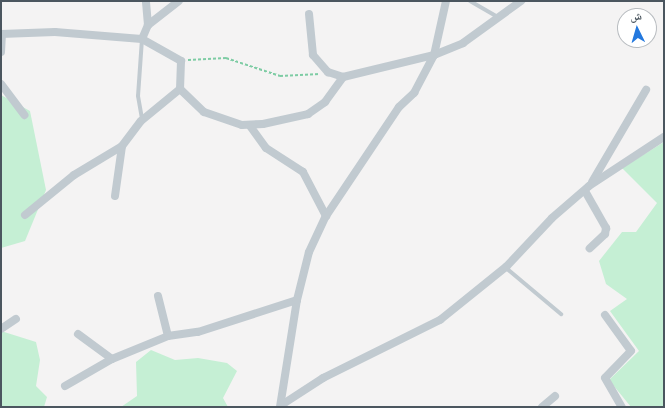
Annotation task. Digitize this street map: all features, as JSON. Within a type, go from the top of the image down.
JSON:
[{"type":"street","points":[[142,39],[148,25],[146,1]]},
{"type":"street","points":[[148,25],[179,1]]},
{"type":"street","points":[[281,406],[297,300],[310,252],[326,216],[399,108],[414,93],[434,55],[446,1]]},
{"type":"street","points":[[309,14],[313,55],[328,72],[343,77],[434,55],[463,43],[521,1]]},
{"type":"street","points":[[1,52],[2,34],[55,32],[142,39],[181,61],[180,89],[141,121],[122,146],[74,175],[25,216]]},
{"type":"street","points":[[180,89],[210,116],[250,126],[308,114],[325,102],[343,77]]},
{"type":"street","points":[[1,84],[24,115]]},
{"type":"street","points":[[587,188],[646,90]]},
{"type":"street","points":[[250,126],[266,148],[303,172],[326,216]]},
{"type":"street","points":[[281,406],[317,381],[440,320],[506,267],[552,218],[587,188],[664,137]]},
{"type":"street","points":[[115,196],[122,146]]},
{"type":"street","points":[[587,188],[606,228],[605,234],[590,248]]},
{"type":"street","points":[[158,296],[168,336]]},
{"type":"street","points":[[65,386],[112,359],[168,336],[198,332],[297,300]]},
{"type":"street","points":[[605,316],[631,351],[605,378],[622,407]]},
{"type":"street","points":[[1,329],[16,319]]},
{"type":"street","points":[[78,334],[112,359]]},
{"type":"street","points":[[542,407],[555,396]]},
{"type":"lane","points":[[470,1],[498,17]]},
{"type":"lane","points":[[141,121],[138,96],[142,39]]},
{"type":"lane","points":[[506,267],[561,314]]},
{"type":"path","points":[[181,61],[240,60],[280,76],[328,72]]},
{"type":"green space","points":[[1,95],[30,111],[46,190],[25,241],[1,248]]},
{"type":"green space","points":[[664,142],[664,407],[631,407],[609,380],[639,351],[610,311],[627,299],[606,284],[599,261],[622,232],[636,232],[657,203],[622,168]]},
{"type":"green space","points":[[1,331],[36,342],[40,360],[36,386],[47,397],[44,407],[1,407]]},
{"type":"green space","points":[[151,350],[175,360],[198,358],[227,363],[237,371],[223,398],[228,407],[121,407],[137,396],[136,362]]}]
